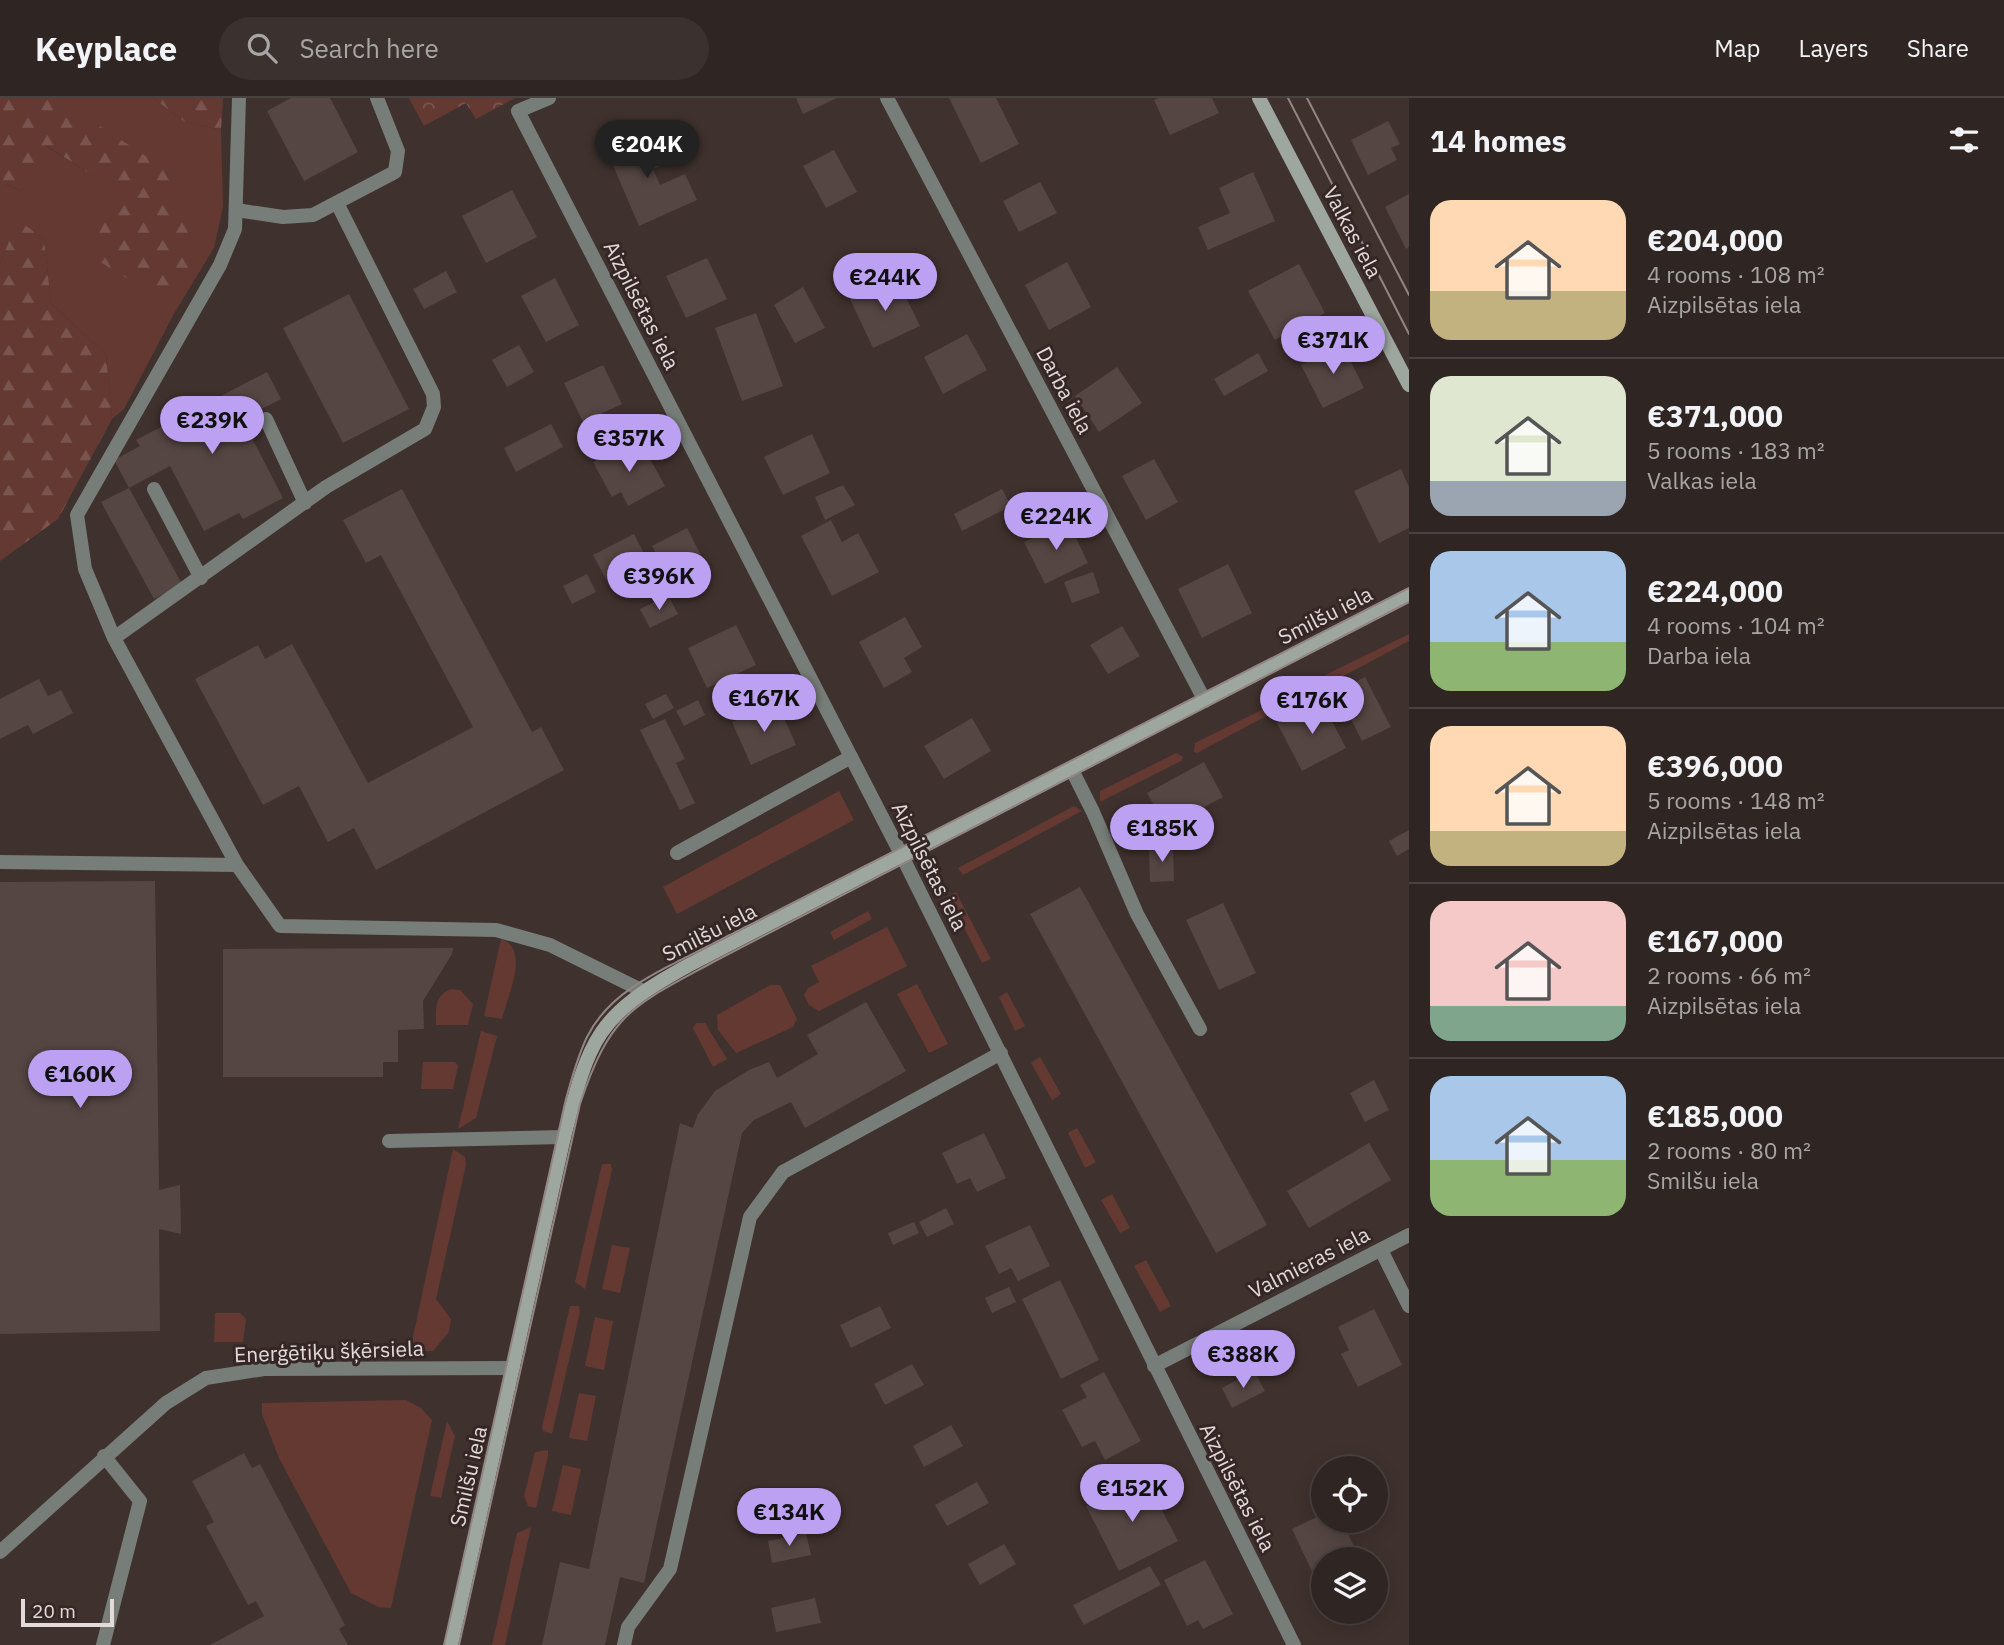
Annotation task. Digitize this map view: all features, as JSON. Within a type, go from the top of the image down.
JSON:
[{"type":"street","points":[[239,98],[235,229],[220,265],[76,515],[85,569],[114,638],[237,865],[280,926],[496,930],[550,945],[643,990]]},
{"type":"street","points":[[236,210],[283,217],[313,215],[395,172],[398,151],[377,98]]},
{"type":"street","name":"Aizpilsētas iela","points":[[549,98],[518,111],[903,857],[1294,1645]]},
{"type":"street","name":"Darba iela","points":[[887,98],[1205,701]]},
{"type":"street","name":"Valkas iela","points":[[1259,98],[1409,385]]},
{"type":"street","points":[[114,638],[305,503],[425,429],[434,407],[433,394],[337,203]]},
{"type":"street","points":[[266,419],[305,503]]},
{"type":"street","points":[[154,489],[201,578]]},
{"type":"street","name":"Smilšu iela","points":[[452,1645],[564,1137],[584,1064],[596,1038],[611,1017],[643,990],[1409,595]]},
{"type":"street","points":[[677,853],[851,757]]},
{"type":"street","points":[[1072,770],[1137,914],[1200,1029]]},
{"type":"street","points":[[0,862],[237,865]]},
{"type":"street","points":[[624,1645],[628,1627],[670,1569],[750,1217],[783,1172],[1001,1053]]},
{"type":"street","points":[[389,1141],[564,1137]]},
{"type":"street","name":"Valmieras iela","points":[[1154,1366],[1409,1235]]},
{"type":"street","points":[[1381,1250],[1409,1306]]},
{"type":"street","name":"Enerģētiķu šķērsiela","points":[[0,1552],[166,1403],[206,1378],[264,1370],[513,1368]]},
{"type":"street","points":[[103,1645],[140,1501],[104,1457]]},
{"type":"green space","points":[[0,98],[72,98],[72,108],[167,170],[196,256],[170,305],[89,255],[118,192],[47,146],[22,191],[0,182]]},
{"type":"green space","points":[[72,98],[153,98],[185,122],[221,130],[223,207],[214,248],[175,312],[124,409],[112,419],[106,355],[51,303],[44,239],[18,221],[0,263],[0,182],[22,191],[46,146],[119,192],[167,171],[71,108]]},
{"type":"green space","points":[[153,98],[223,98],[221,130],[185,122]]},
{"type":"green space","points":[[409,98],[515,98],[476,119],[466,103],[424,126]]},
{"type":"green space","points":[[18,220],[44,239],[51,303],[106,355],[112,419],[58,519],[0,561],[0,263]]},
{"type":"green space","points":[[1409,634],[1409,641],[1321,688],[1319,678]]},
{"type":"green space","points":[[1298,692],[1302,697],[1197,753],[1194,752],[1195,743]]},
{"type":"green space","points":[[1176,753],[1183,757],[1181,761],[1100,802],[1100,791]]},
{"type":"green space","points":[[839,791],[854,820],[677,914],[663,887]]},
{"type":"green space","points":[[1074,806],[1082,811],[963,875],[958,868]]},
{"type":"green space","points":[[956,892],[991,959],[982,963],[948,896]]},
{"type":"green space","points":[[868,911],[872,919],[834,940],[830,932]]},
{"type":"green space","points":[[887,927],[907,966],[819,1011],[809,1005],[804,995],[808,988],[819,982],[811,966]]},
{"type":"green space","points":[[501,939],[510,944],[516,963],[502,1019],[484,1016]]},
{"type":"green space","points":[[917,984],[948,1044],[929,1053],[897,994]]},
{"type":"green space","points":[[770,985],[780,985],[797,1019],[793,1027],[736,1053],[718,1030],[717,1015]]},
{"type":"green space","points":[[451,989],[460,990],[473,1004],[468,1025],[436,1025],[439,999]]},
{"type":"green space","points":[[1007,992],[1025,1026],[1015,1031],[999,997]]},
{"type":"green space","points":[[696,1023],[705,1023],[727,1059],[713,1067],[693,1028]]},
{"type":"green space","points":[[481,1031],[497,1036],[476,1118],[458,1129]]},
{"type":"green space","points":[[1040,1057],[1061,1094],[1052,1100],[1031,1063]]},
{"type":"green space","points":[[423,1062],[455,1062],[458,1066],[453,1089],[421,1089]]},
{"type":"green space","points":[[1077,1128],[1096,1162],[1085,1168],[1068,1133]]},
{"type":"green space","points":[[453,1149],[465,1157],[466,1165],[436,1299],[451,1319],[449,1332],[433,1351],[410,1351]]},
{"type":"green space","points":[[602,1164],[611,1164],[612,1170],[585,1289],[575,1282]]},
{"type":"green space","points":[[1112,1194],[1130,1228],[1120,1233],[1101,1200]]},
{"type":"green space","points":[[612,1245],[630,1248],[620,1293],[602,1289]]},
{"type":"green space","points":[[1146,1260],[1171,1306],[1160,1312],[1134,1266]]},
{"type":"green space","points":[[570,1306],[579,1306],[580,1312],[552,1434],[543,1431],[542,1427]]},
{"type":"green space","points":[[215,1313],[240,1313],[246,1319],[243,1342],[214,1342]]},
{"type":"green space","points":[[595,1317],[613,1321],[604,1370],[585,1366]]},
{"type":"green space","points":[[579,1393],[596,1396],[587,1441],[569,1438]]},
{"type":"green space","points":[[406,1400],[421,1408],[432,1420],[391,1608],[378,1607],[351,1593],[279,1458],[262,1414],[262,1403]]},
{"type":"green space","points":[[447,1421],[455,1436],[441,1498],[430,1496]]},
{"type":"green space","points":[[548,1450],[536,1508],[528,1506],[524,1496],[535,1452]]},
{"type":"green space","points":[[563,1465],[581,1469],[571,1515],[552,1511]]},
{"type":"green space","points":[[531,1527],[505,1645],[492,1645],[517,1533]]},
{"type":"building","points":[[291,98],[330,98],[358,152],[304,181],[267,111]]},
{"type":"building","points":[[796,98],[837,98],[803,114]]},
{"type":"building","points":[[949,98],[996,98],[1019,144],[981,163]]},
{"type":"building","points":[[1212,98],[1219,113],[1170,135],[1154,100]]},
{"type":"building","points":[[1388,121],[1400,144],[1391,148],[1397,160],[1368,175],[1351,140]]},
{"type":"building","points":[[648,131],[663,165],[653,169],[660,185],[685,174],[697,200],[639,226],[606,149]]},
{"type":"building","points":[[834,150],[857,192],[826,208],[803,166]]},
{"type":"building","points":[[1253,172],[1275,221],[1208,250],[1198,227],[1230,213],[1219,188]]},
{"type":"building","points":[[1040,182],[1057,213],[1019,232],[1003,201]]},
{"type":"building","points":[[512,190],[537,237],[486,263],[462,216]]},
{"type":"building","points":[[1409,194],[1409,247],[1406,249],[1385,207]]},
{"type":"building","points":[[707,258],[727,299],[686,318],[666,276]]},
{"type":"building","points":[[1067,262],[1091,307],[1049,330],[1025,285]]},
{"type":"building","points":[[1299,264],[1325,313],[1275,340],[1248,291]]},
{"type":"building","points":[[446,271],[457,292],[424,309],[413,289]]},
{"type":"building","points":[[896,277],[920,326],[873,348],[850,299]]},
{"type":"building","points":[[555,278],[579,325],[546,342],[521,296]]},
{"type":"building","points":[[803,287],[825,328],[795,343],[774,305]]},
{"type":"building","points":[[349,294],[409,409],[343,443],[283,328]]},
{"type":"building","points":[[756,313],[783,386],[742,401],[715,328]]},
{"type":"building","points":[[967,334],[987,370],[943,394],[924,357]]},
{"type":"building","points":[[1342,344],[1364,388],[1323,408],[1301,365]]},
{"type":"building","points":[[519,345],[534,372],[507,387],[492,360]]},
{"type":"building","points":[[1258,353],[1268,371],[1224,396],[1214,379]]},
{"type":"building","points":[[603,365],[622,404],[583,422],[564,383]]},
{"type":"building","points":[[1117,367],[1142,403],[1099,432],[1075,396]]},
{"type":"building","points":[[267,372],[281,399],[242,419],[283,498],[243,519],[239,513],[204,531],[170,466],[129,488],[114,460],[140,446],[136,440]]},
{"type":"building","points":[[551,424],[563,447],[516,472],[504,448]]},
{"type":"building","points":[[812,434],[830,473],[783,495],[764,457]]},
{"type":"building","points":[[642,444],[665,486],[628,506],[621,492],[612,497],[593,462],[618,448],[622,455]]},
{"type":"building","points":[[1154,459],[1178,502],[1146,520],[1122,476]]},
{"type":"building","points":[[1401,469],[1409,487],[1409,528],[1379,543],[1354,491]]},
{"type":"building","points":[[843,485],[855,505],[825,520],[815,497]]},
{"type":"building","points":[[129,488],[182,584],[154,599],[101,502]]},
{"type":"building","points":[[402,489],[532,732],[541,727],[564,770],[376,870],[354,828],[328,842],[299,786],[263,805],[195,679],[258,645],[265,659],[292,644],[368,783],[473,727],[381,555],[366,563],[343,520]]},
{"type":"building","points":[[1002,489],[1011,506],[962,531],[954,514]]},
{"type":"building","points":[[831,520],[842,542],[858,533],[879,572],[832,596],[801,536]]},
{"type":"building","points":[[1068,521],[1088,563],[1045,584],[1024,542]]},
{"type":"building","points":[[687,528],[712,577],[678,595],[652,546]]},
{"type":"building","points":[[634,534],[649,563],[608,583],[593,555]]},
{"type":"building","points":[[1228,564],[1252,613],[1202,638],[1178,589]]},
{"type":"building","points":[[1093,572],[1100,593],[1072,603],[1064,582]]},
{"type":"building","points":[[587,574],[596,592],[572,604],[563,586]]},
{"type":"building","points":[[668,595],[678,614],[650,628],[640,609]]},
{"type":"building","points":[[905,617],[922,647],[904,658],[912,672],[884,688],[859,642]]},
{"type":"building","points":[[736,625],[756,665],[707,688],[688,648]]},
{"type":"building","points":[[1122,626],[1140,656],[1108,674],[1090,645]]},
{"type":"building","points":[[1365,677],[1391,727],[1362,741],[1337,692]]},
{"type":"building","points":[[39,679],[48,696],[61,690],[73,713],[33,734],[28,725],[0,739],[0,699]]},
{"type":"building","points":[[666,694],[674,708],[653,719],[645,704]]},
{"type":"building","points":[[698,700],[705,715],[684,726],[676,711]]},
{"type":"building","points":[[1321,700],[1346,748],[1302,771],[1277,723]]},
{"type":"building","points":[[777,702],[796,745],[751,765],[732,722]]},
{"type":"building","points":[[972,718],[991,751],[944,779],[924,746]]},
{"type":"building","points":[[665,719],[685,759],[676,763],[695,803],[680,810],[640,730]]},
{"type":"building","points":[[1204,762],[1223,797],[1166,827],[1147,793]]},
{"type":"building","points":[[1409,830],[1409,849],[1397,856],[1389,841]]},
{"type":"building","points":[[1173,847],[1174,881],[1150,882],[1149,848]]},
{"type":"building","points":[[155,881],[159,1190],[180,1185],[181,1234],[159,1229],[160,1331],[0,1334],[0,882]]},
{"type":"building","points":[[1080,887],[1267,1225],[1216,1253],[1030,914]]},
{"type":"building","points":[[1223,903],[1256,973],[1219,990],[1186,920]]},
{"type":"building","points":[[453,948],[423,1001],[424,1029],[398,1030],[398,1062],[383,1062],[383,1077],[223,1077],[223,949]]},
{"type":"building","points":[[866,1002],[906,1071],[805,1128],[791,1102],[754,1120],[742,1133],[644,1583],[620,1577],[605,1645],[542,1645],[560,1562],[589,1569],[680,1123],[693,1128],[698,1114],[715,1091],[749,1070],[769,1062],[777,1078],[818,1054],[807,1035]]},
{"type":"building","points":[[1374,1080],[1389,1110],[1365,1122],[1350,1093]]},
{"type":"building","points":[[984,1133],[1006,1178],[977,1192],[970,1178],[957,1184],[942,1153]]},
{"type":"building","points":[[1369,1143],[1391,1180],[1309,1228],[1287,1191]]},
{"type":"building","points":[[946,1208],[954,1224],[927,1237],[919,1222]]},
{"type":"building","points":[[914,1222],[919,1233],[893,1245],[888,1233]]},
{"type":"building","points":[[1030,1225],[1050,1266],[1018,1281],[1011,1268],[999,1274],[985,1246]]},
{"type":"building","points":[[1060,1280],[1099,1360],[1061,1379],[1022,1299]]},
{"type":"building","points":[[1009,1287],[1016,1302],[992,1313],[985,1298]]},
{"type":"building","points":[[880,1306],[891,1328],[851,1348],[840,1325]]},
{"type":"building","points":[[1374,1309],[1402,1365],[1358,1387],[1341,1354],[1349,1350],[1338,1327]]},
{"type":"building","points":[[912,1364],[924,1385],[885,1405],[874,1384]]},
{"type":"building","points":[[1254,1371],[1265,1391],[1232,1408],[1222,1388]]},
{"type":"building","points":[[1104,1372],[1141,1441],[1105,1460],[1095,1441],[1082,1447],[1062,1410],[1087,1397],[1080,1385]]},
{"type":"building","points":[[951,1425],[963,1446],[924,1467],[913,1446]]},
{"type":"building","points":[[244,1453],[252,1468],[260,1464],[345,1625],[339,1629],[348,1645],[210,1645],[264,1616],[256,1601],[248,1605],[206,1526],[214,1522],[192,1481]]},
{"type":"building","points":[[1144,1476],[1178,1541],[1119,1571],[1086,1506]]},
{"type":"building","points":[[977,1482],[989,1503],[947,1526],[935,1505]]},
{"type":"building","points":[[1311,1520],[1311,1533],[1348,1533],[1354,1547],[1311,1547],[1311,1569],[1292,1529]]},
{"type":"building","points":[[806,1533],[811,1555],[772,1563],[768,1541]]},
{"type":"building","points":[[1004,1544],[1016,1564],[980,1585],[968,1564]]},
{"type":"building","points":[[1205,1560],[1233,1614],[1203,1629],[1198,1620],[1187,1626],[1164,1580]]},
{"type":"building","points":[[1150,1566],[1161,1585],[1084,1625],[1073,1605]]},
{"type":"building","points":[[815,1598],[821,1623],[776,1632],[771,1608]]},
{"type":"tram line","points":[[1288,98],[1409,334]]},
{"type":"tram line","points":[[1307,98],[1409,295]]},
{"type":"tram line","points":[[444,1645],[565,1103],[577,1061],[598,1019],[628,990],[664,968],[1409,588]]},
{"type":"tram line","points":[[459,1645],[580,1104],[603,1049],[628,1014],[664,989],[715,961],[1409,602]]}]
